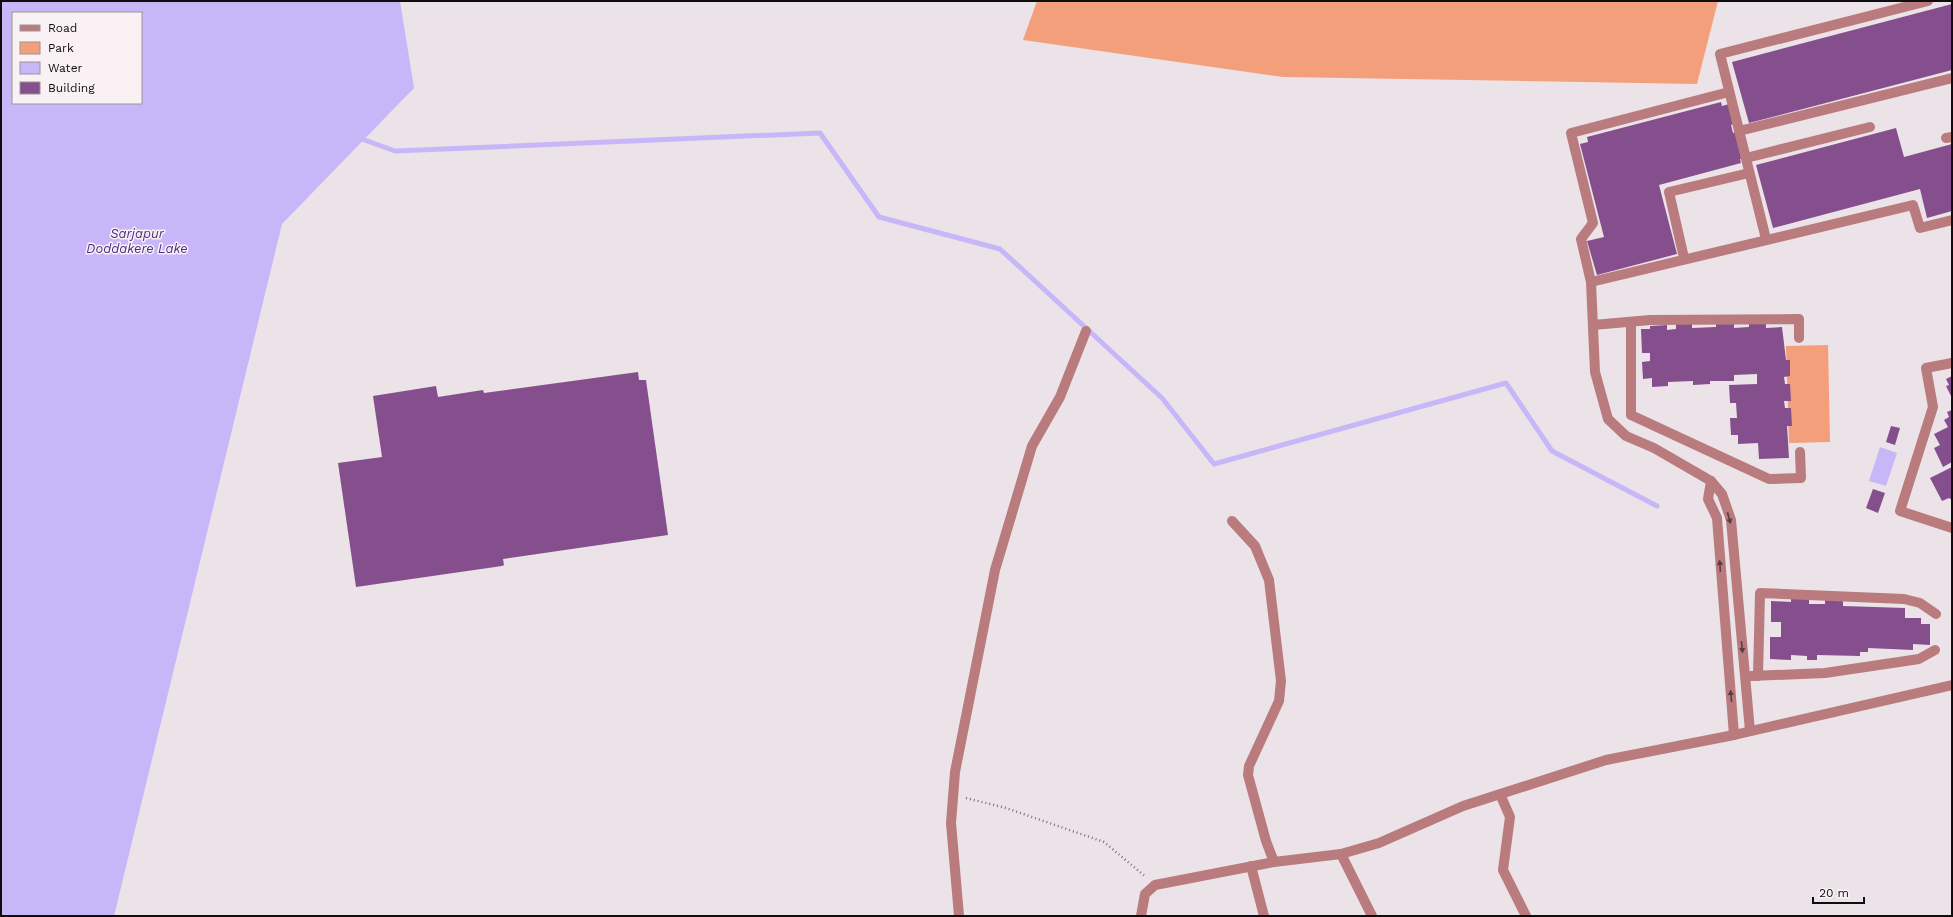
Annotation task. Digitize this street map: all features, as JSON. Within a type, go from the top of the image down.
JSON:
[{"type":"street","points":[[1766,239],[1720,54],[1928,1]]},
{"type":"street","points":[[1739,131],[1952,78]]},
{"type":"street","points":[[1729,92],[1571,133],[1593,223],[1581,239],[1592,282],[1595,372],[1608,419],[1626,436],[1654,448],[1711,481],[1722,494],[1731,520],[1750,731]]},
{"type":"street","points":[[1746,158],[1870,126]]},
{"type":"street","points":[[1684,258],[1669,192],[1749,173]]},
{"type":"street","points":[[1592,282],[1684,258],[1913,205],[1920,228],[1952,220]]},
{"type":"street","points":[[1593,325],[1650,320],[1799,319],[1800,338]]},
{"type":"street","points":[[1631,322],[1631,415],[1768,479],[1801,478],[1800,452]]},
{"type":"street","points":[[959,916],[951,822],[955,772],[995,570],[1032,446],[1060,398],[1086,330]]},
{"type":"street","points":[[1952,363],[1926,368],[1933,407],[1900,511],[1952,528]]},
{"type":"street","points":[[1711,481],[1708,499],[1717,518],[1734,734]]},
{"type":"street","points":[[1232,521],[1255,546],[1269,580],[1281,681],[1279,701],[1249,766],[1248,775],[1266,841],[1274,862]]},
{"type":"street","points":[[1758,676],[1760,593],[1904,599],[1920,603],[1936,614]]},
{"type":"street","points":[[1745,676],[1825,674],[1919,659],[1935,650]]},
{"type":"street","points":[[1141,916],[1145,894],[1155,885],[1274,862],[1341,854],[1379,843],[1463,806],[1606,760],[1750,731],[1952,685]]},
{"type":"street","points":[[1500,794],[1510,818],[1503,870],[1526,916]]},
{"type":"street","points":[[1341,854],[1372,916]]},
{"type":"street","points":[[1251,866],[1264,916]]},
{"type":"path","points":[[953,795],[1006,808],[1104,842],[1155,885]]},
{"type":"green space","points":[[1037,1],[1718,1],[1697,84],[1283,77],[1023,40]]},
{"type":"green space","points":[[1828,345],[1830,442],[1789,443],[1786,346]]},
{"type":"water","name":"Sarjapur Doddakere Lake","points":[[1,1],[400,1],[414,88],[282,224],[114,916],[1,916]]},
{"type":"water","points":[[1880,447],[1897,453],[1886,486],[1869,481]]},
{"type":"building","points":[[1952,4],[1952,70],[1749,123],[1732,62]]},
{"type":"building","points":[[1721,102],[1722,106],[1729,104],[1734,124],[1731,125],[1733,133],[1737,132],[1744,158],[1740,159],[1741,163],[1659,185],[1677,254],[1597,275],[1587,241],[1604,237],[1580,144],[1588,142],[1587,137]]},
{"type":"building","points":[[1896,128],[1904,157],[1952,144],[1952,211],[1927,218],[1920,189],[1773,228],[1756,165]]},
{"type":"building","points":[[1734,321],[1734,328],[1749,327],[1749,324],[1766,323],[1766,328],[1782,327],[1786,360],[1790,360],[1790,376],[1784,377],[1785,384],[1790,384],[1791,401],[1784,401],[1785,408],[1791,408],[1792,426],[1787,426],[1789,458],[1759,459],[1758,443],[1738,444],[1738,435],[1731,435],[1730,418],[1737,418],[1736,403],[1730,403],[1729,385],[1757,384],[1757,374],[1734,375],[1734,381],[1710,381],[1710,384],[1693,385],[1693,381],[1668,382],[1668,386],[1652,387],[1652,378],[1643,379],[1642,362],[1650,361],[1650,353],[1642,353],[1641,329],[1650,329],[1650,326],[1667,325],[1667,330],[1676,329],[1676,324],[1692,324],[1692,328],[1716,327],[1716,322]]},
{"type":"building","points":[[638,372],[639,380],[646,380],[668,535],[503,559],[504,565],[502,566],[356,587],[338,463],[382,457],[373,396],[436,386],[438,397],[483,390],[484,393]]},
{"type":"building","points":[[1952,376],[1952,398],[1946,386],[1949,385],[1946,379]]},
{"type":"building","points":[[1952,410],[1952,462],[1943,467],[1934,448],[1940,445],[1934,434],[1948,427],[1944,420],[1949,417],[1947,412]]},
{"type":"building","points":[[1891,426],[1900,428],[1895,445],[1886,442]]},
{"type":"building","points":[[1952,467],[1952,500],[1949,498],[1942,501],[1930,478]]},
{"type":"building","points":[[1873,489],[1885,493],[1878,513],[1866,508]]},
{"type":"building","points":[[1791,598],[1809,598],[1809,604],[1825,604],[1825,599],[1843,599],[1843,606],[1905,608],[1905,618],[1921,618],[1921,624],[1930,624],[1930,645],[1913,644],[1913,650],[1868,648],[1868,652],[1860,652],[1860,656],[1817,655],[1817,660],[1807,660],[1807,656],[1791,655],[1791,660],[1770,659],[1770,637],[1781,637],[1781,622],[1771,622],[1771,601],[1791,602]]},
{"type":"waterway","points":[[359,138],[395,151],[820,133],[879,217],[1000,249],[1162,398],[1214,464],[1506,383],[1552,451],[1657,506]]}]
